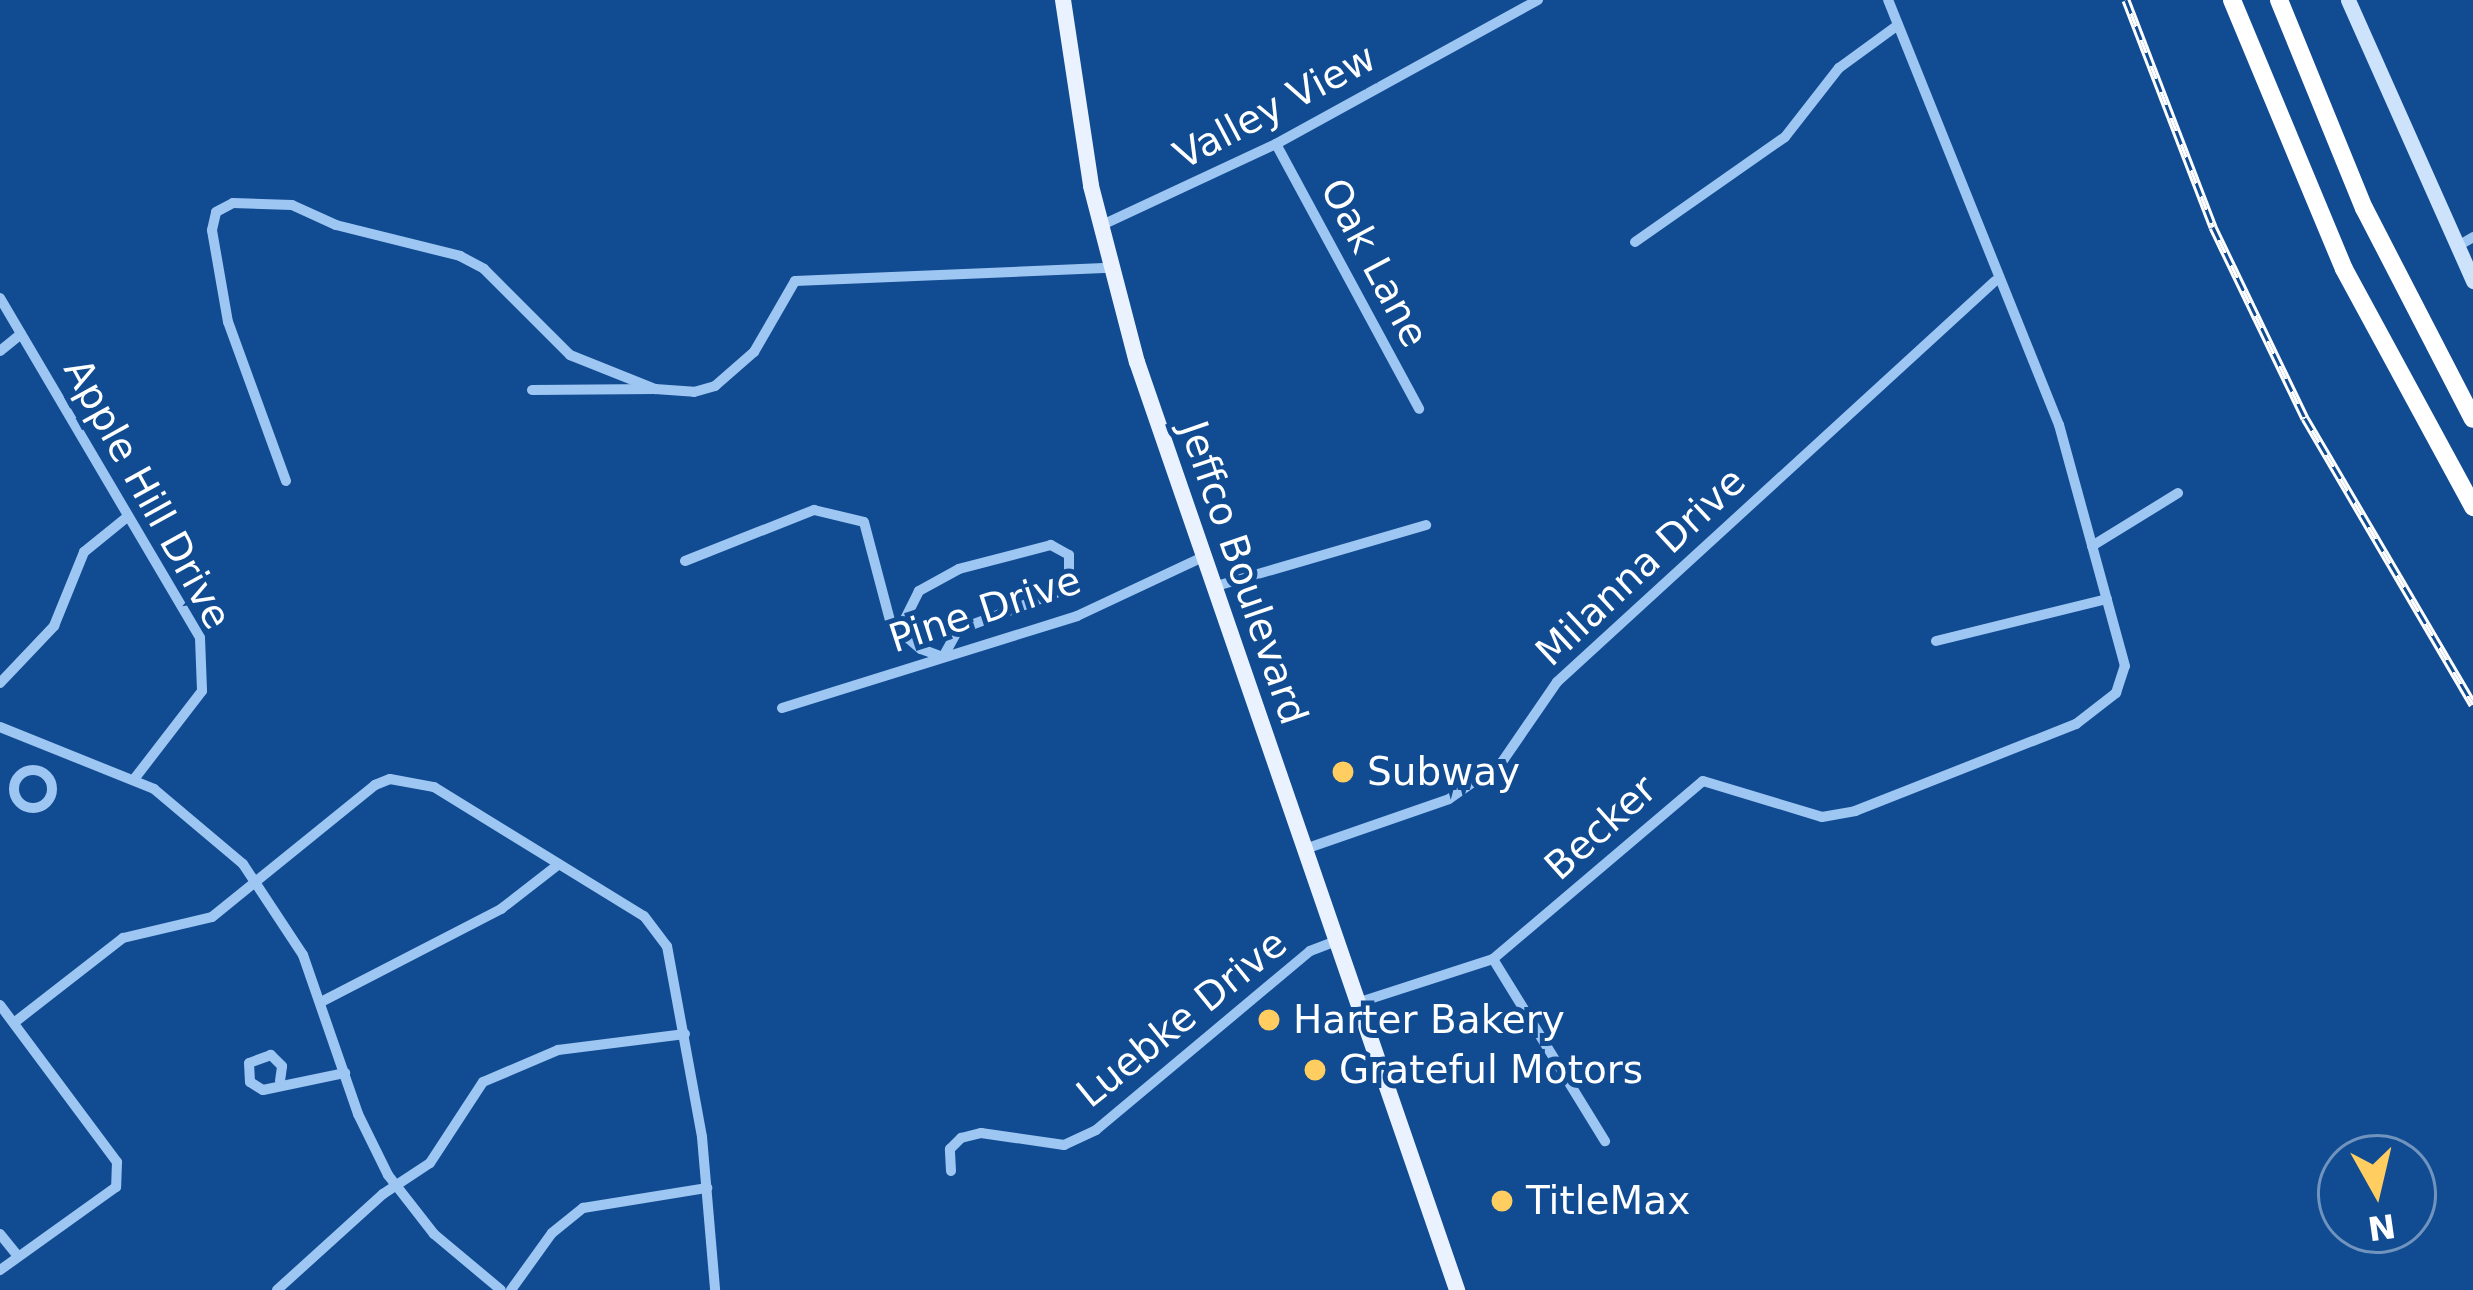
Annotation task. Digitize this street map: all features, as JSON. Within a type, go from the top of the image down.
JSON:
[{"type":"highway","points":[[2232,0],[2344,269],[2473,507]]},
{"type":"highway","points":[[2279,0],[2364,208],[2473,419]]},
{"type":"main road","name":"Jeffco Boulevard","points":[[1063,0],[1110,268],[1213,587],[1457,1290]]},
{"type":"street","name":"Valley View","points":[[1100,226],[1276,144],[1538,0]]},
{"type":"street","points":[[1888,0],[1994,256],[1996,281],[2060,425],[2107,599],[1936,641]]},
{"type":"street","points":[[2348,0],[2473,281]]},
{"type":"street","points":[[1635,242],[1785,136],[1839,68],[1898,25]]},
{"type":"street","name":"Oak Lane","points":[[1276,144],[1418,410]]},
{"type":"street","points":[[286,482],[228,322],[212,230],[216,212],[233,203],[292,205],[336,225],[460,256],[484,269],[570,355],[655,389]]},
{"type":"street","points":[[2456,248],[2473,237]]},
{"type":"street","points":[[532,390],[715,386],[754,352],[795,281],[1110,268]]},
{"type":"street","name":"Milanna Drive","points":[[1304,850],[1449,799],[1502,762],[1557,682],[1996,281]]},
{"type":"street","name":"Apple Hill Drive","points":[[0,298],[200,638],[206,666],[202,691],[135,778]]},
{"type":"street","points":[[0,351],[21,334]]},
{"type":"street","points":[[2092,546],[2178,493]]},
{"type":"street","points":[[685,561],[814,510],[864,521],[899,631],[943,657],[958,629],[1069,588],[1070,555],[1051,545],[959,569],[919,591],[899,631]]},
{"type":"street","points":[[0,683],[54,626],[84,552],[128,517]]},
{"type":"street","points":[[1213,587],[1426,525]]},
{"type":"street","name":"Pine Drive","points":[[782,708],[1077,616],[1203,557]]},
{"type":"street","name":"Becker","points":[[1358,1003],[1493,959],[1703,781],[1822,817],[1965,773],[2076,724],[2116,693],[2126,666],[2107,599]]},
{"type":"street","points":[[0,727],[135,778],[206,827],[256,880],[290,929],[345,1073],[395,1185],[441,1241],[506,1290],[540,1246],[583,1208],[707,1188]]},
{"type":"street","points":[[40,771],[49,744]]},
{"type":"street","points":[[15,1022],[112,944],[194,926],[390,778],[434,787],[644,916],[667,946],[707,1188],[715,1290]]},
{"type":"street","points":[[321,1002],[533,891],[559,863]]},
{"type":"street","name":"Luebke Drive","points":[[951,1171],[950,1149],[961,1138],[981,1133],[1064,1145],[1096,1130],[1310,951],[1336,940]]},
{"type":"street","points":[[1493,959],[1605,1141]]},
{"type":"street","points":[[0,1005],[117,1162],[116,1187],[0,1270]]},
{"type":"street","points":[[277,1290],[395,1185],[430,1163],[483,1082],[523,1059],[685,1034]]},
{"type":"street","points":[[280,1081],[345,1073]]},
{"type":"street","points":[[0,1234],[18,1256]]},
{"type":"railway","points":[[2126,0],[2213,227],[2305,418],[2473,704]]},
{"type":"place","name":"Subway","points":[[1343,772]]},
{"type":"place","name":"Harter Bakery","points":[[1269,1020]]},
{"type":"place","name":"Grateful Motors","points":[[1315,1070]]},
{"type":"place","name":"TitleMax","points":[[1502,1201]]}]
